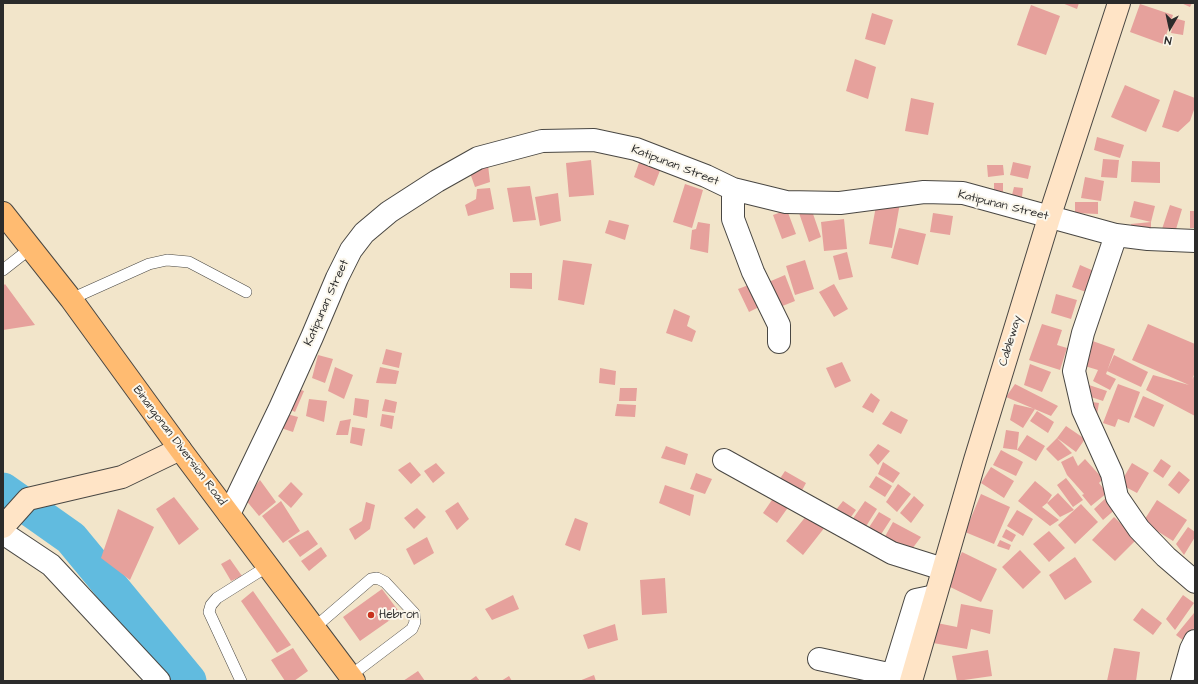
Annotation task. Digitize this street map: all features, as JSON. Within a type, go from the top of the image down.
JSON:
[{"type":"main road","name":"Binangonan Diversion Road","points":[[3,213],[71,299],[180,449],[352,679]]},
{"type":"street","name":"Cableway","points":[[898,679],[935,596],[1049,218],[1119,3]]},
{"type":"street","name":"Katipunan Street","points":[[229,514],[283,401],[337,278],[351,250],[364,233],[389,212],[416,194],[478,158],[542,142],[594,140],[636,149],[706,176],[732,188],[786,202],[840,203],[924,192],[963,193],[1049,218],[1116,235],[1163,240],[1195,241]]},
{"type":"street","points":[[732,188],[733,219],[753,272],[779,325],[779,342]]},
{"type":"street","points":[[1116,235],[1083,332],[1074,371],[1083,410],[1112,474],[1117,497],[1139,529],[1166,557],[1195,582]]},
{"type":"street","points":[[159,681],[51,565],[12,519],[122,477],[180,449]]},
{"type":"street","points":[[724,460],[892,553],[943,569]]},
{"type":"street","points":[[1182,681],[1191,649],[1195,641]]},
{"type":"street","points":[[819,659],[898,679]]},
{"type":"lane","points":[[5,265],[31,248]]},
{"type":"lane","points":[[71,299],[149,264],[167,260],[189,262],[246,292]]},
{"type":"lane","points":[[241,681],[209,612],[211,605],[217,598],[268,566]]},
{"type":"lane","points":[[314,628],[371,580],[378,578],[385,582],[414,613],[415,622],[412,629],[352,679]]},
{"type":"building","points":[[1062,3],[1079,3],[1077,9]]},
{"type":"building","points":[[1181,3],[1192,3],[1190,7]]},
{"type":"building","points":[[1140,4],[1173,15],[1163,44],[1130,32]]},
{"type":"building","points":[[1031,5],[1060,16],[1046,55],[1017,45]]},
{"type":"building","points":[[872,13],[893,20],[885,45],[865,39]]},
{"type":"building","points":[[1174,18],[1185,21],[1183,35],[1171,33]]},
{"type":"building","points":[[855,59],[876,67],[868,99],[846,91]]},
{"type":"building","points":[[1125,85],[1160,100],[1146,132],[1111,117]]},
{"type":"building","points":[[1174,90],[1195,98],[1195,107],[1190,121],[1178,132],[1162,127]]},
{"type":"building","points":[[911,98],[934,103],[928,135],[905,131]]},
{"type":"building","points":[[1097,137],[1124,145],[1120,158],[1094,150]]},
{"type":"building","points":[[1103,159],[1119,160],[1117,178],[1101,177]]},
{"type":"building","points":[[591,160],[594,195],[569,197],[566,163]]},
{"type":"building","points":[[640,160],[661,168],[654,186],[634,177]]},
{"type":"building","points":[[1132,161],[1160,162],[1160,183],[1131,182]]},
{"type":"building","points":[[1013,162],[1031,166],[1028,179],[1010,175]]},
{"type":"building","points":[[488,165],[490,182],[475,187],[469,170]]},
{"type":"building","points":[[987,165],[1003,165],[1004,175],[988,177]]},
{"type":"building","points":[[1085,177],[1104,181],[1101,201],[1081,198]]},
{"type":"building","points":[[994,183],[1003,183],[1003,194],[994,194]]},
{"type":"building","points":[[685,184],[703,190],[692,228],[673,222]]},
{"type":"building","points":[[530,186],[536,220],[513,222],[507,188]]},
{"type":"building","points":[[1014,187],[1023,188],[1022,197],[1012,195]]},
{"type":"building","points":[[490,188],[494,209],[468,216],[465,205],[476,199],[477,189]]},
{"type":"building","points":[[558,193],[561,221],[540,226],[535,197]]},
{"type":"building","points":[[1134,201],[1155,206],[1151,222],[1130,217]]},
{"type":"building","points":[[1075,202],[1098,202],[1098,214],[1075,213]]},
{"type":"building","points":[[900,203],[892,248],[869,244],[876,206]]},
{"type":"building","points":[[1170,205],[1182,209],[1174,236],[1161,232]]},
{"type":"building","points":[[811,208],[821,237],[809,242],[799,213]]},
{"type":"building","points":[[787,210],[796,234],[782,239],[773,215]]},
{"type":"building","points":[[1190,211],[1195,211],[1195,228],[1190,228]]},
{"type":"building","points":[[933,213],[953,216],[950,235],[930,232]]},
{"type":"building","points":[[844,219],[847,249],[824,251],[821,222]]},
{"type":"building","points":[[609,220],[629,225],[625,240],[605,233]]},
{"type":"building","points":[[698,222],[710,224],[708,253],[690,249],[692,230],[696,229]]},
{"type":"building","points":[[1151,222],[1151,232],[1132,233],[1131,224]]},
{"type":"building","points":[[899,228],[926,234],[918,265],[891,258]]},
{"type":"building","points":[[847,252],[853,277],[839,280],[833,256]]},
{"type":"building","points":[[563,260],[592,264],[584,305],[558,300]]},
{"type":"building","points":[[805,260],[814,289],[795,295],[786,266]]},
{"type":"building","points":[[1080,265],[1094,271],[1086,292],[1072,287]]},
{"type":"building","points":[[510,273],[532,273],[532,289],[510,288]]},
{"type":"building","points":[[785,275],[795,301],[775,309],[764,284]]},
{"type":"building","points":[[754,283],[763,305],[749,312],[738,289]]},
{"type":"building","points":[[5,284],[35,325],[3,330],[3,286]]},
{"type":"building","points":[[834,284],[848,309],[834,317],[819,292]]},
{"type":"building","points":[[1056,294],[1077,300],[1071,319],[1051,313]]},
{"type":"building","points":[[674,309],[690,316],[687,326],[696,331],[692,342],[666,333]]},
{"type":"building","points":[[1042,324],[1062,330],[1057,345],[1067,348],[1060,370],[1029,360]]},
{"type":"building","points":[[1148,324],[1195,344],[1195,373],[1192,379],[1195,375],[1195,416],[1146,390],[1153,375],[1189,385],[1132,360]]},
{"type":"building","points":[[1087,339],[1115,349],[1106,374],[1116,379],[1110,390],[1093,381],[1098,370],[1078,364]]},
{"type":"building","points":[[386,349],[402,353],[399,368],[382,364]]},
{"type":"building","points":[[318,355],[333,359],[325,383],[312,378]]},
{"type":"building","points":[[1114,355],[1148,372],[1141,387],[1107,371]]},
{"type":"building","points":[[842,362],[851,381],[835,388],[826,368]]},
{"type":"building","points":[[1030,364],[1051,372],[1042,392],[1024,385]]},
{"type":"building","points":[[335,367],[353,375],[344,399],[328,391]]},
{"type":"building","points":[[380,367],[399,371],[396,384],[376,383]]},
{"type":"building","points":[[600,368],[616,371],[615,385],[599,383]]},
{"type":"building","points":[[1015,384],[1058,406],[1051,416],[1006,397]]},
{"type":"building","points":[[1118,384],[1140,392],[1129,423],[1118,419],[1115,427],[1103,423]]},
{"type":"building","points":[[1089,385],[1107,391],[1103,401],[1085,395]]},
{"type":"building","points":[[294,388],[304,391],[295,412],[287,408]]},
{"type":"building","points":[[620,388],[637,388],[636,401],[619,401]]},
{"type":"building","points":[[871,393],[880,400],[873,413],[862,407]]},
{"type":"building","points":[[1143,396],[1164,405],[1154,427],[1134,417]]},
{"type":"building","points":[[355,398],[369,400],[367,418],[353,415]]},
{"type":"building","points":[[309,399],[327,401],[324,422],[306,416]]},
{"type":"building","points":[[385,399],[397,402],[395,413],[382,411]]},
{"type":"building","points":[[1092,402],[1099,403],[1097,414],[1090,410]]},
{"type":"building","points":[[617,404],[636,405],[635,417],[615,416]]},
{"type":"building","points":[[1014,404],[1035,409],[1023,428],[1010,420]]},
{"type":"building","points":[[891,411],[908,420],[901,434],[882,424]]},
{"type":"building","points":[[1037,411],[1054,422],[1048,433],[1030,421]]},
{"type":"building","points":[[283,413],[298,417],[293,432],[278,427]]},
{"type":"building","points":[[382,414],[394,416],[392,429],[380,426]]},
{"type":"building","points":[[351,419],[348,435],[336,435],[340,421]]},
{"type":"building","points":[[1066,426],[1085,439],[1076,452],[1057,438]]},
{"type":"building","points":[[352,427],[365,429],[362,446],[350,443]]},
{"type":"building","points":[[1006,430],[1019,432],[1017,450],[1003,448]]},
{"type":"building","points":[[1027,435],[1045,446],[1036,461],[1017,450]]},
{"type":"building","points":[[1057,438],[1072,453],[1058,461],[1046,449]]},
{"type":"building","points":[[878,444],[890,451],[878,465],[869,455]]},
{"type":"building","points":[[666,446],[688,454],[685,465],[661,458]]},
{"type":"building","points":[[1001,450],[1023,462],[1016,476],[993,465]]},
{"type":"building","points":[[1073,456],[1078,466],[1085,459],[1103,479],[1099,483],[1107,493],[1091,506],[1082,495],[1084,494],[1067,475],[1061,462]]},
{"type":"building","points":[[1161,459],[1171,466],[1163,478],[1153,471]]},
{"type":"building","points":[[410,462],[421,475],[411,484],[398,470]]},
{"type":"building","points":[[883,462],[900,473],[893,483],[878,474]]},
{"type":"building","points":[[436,463],[445,473],[433,483],[424,471]]},
{"type":"building","points":[[1132,463],[1149,473],[1137,493],[1120,484]]},
{"type":"building","points":[[991,467],[1014,481],[1004,498],[981,483]]},
{"type":"building","points":[[785,471],[806,483],[799,496],[777,483]]},
{"type":"building","points":[[1179,471],[1190,480],[1179,494],[1168,485]]},
{"type":"building","points":[[696,473],[712,479],[705,494],[690,489]]},
{"type":"building","points":[[876,476],[892,486],[885,497],[869,487]]},
{"type":"building","points":[[1066,478],[1083,500],[1073,507],[1057,485]]},
{"type":"building","points":[[260,480],[276,502],[259,516],[245,499]]},
{"type":"building","points":[[1035,481],[1052,495],[1047,503],[1042,507],[1059,520],[1050,526],[1018,501]]},
{"type":"building","points":[[291,482],[303,494],[291,508],[278,496]]},
{"type":"building","points":[[898,484],[911,494],[897,512],[886,502]]},
{"type":"building","points":[[665,485],[694,495],[690,516],[659,503]]},
{"type":"building","points":[[1058,493],[1074,510],[1060,517],[1047,503]]},
{"type":"building","points":[[981,494],[1010,507],[994,544],[965,532]]},
{"type":"building","points":[[914,496],[924,505],[911,523],[900,513]]},
{"type":"building","points":[[1108,496],[1118,507],[1103,520],[1094,509]]},
{"type":"building","points":[[174,497],[199,529],[179,545],[156,509]]},
{"type":"building","points":[[774,497],[789,506],[777,523],[763,513]]},
{"type":"building","points":[[1157,500],[1187,520],[1173,541],[1143,522]]},
{"type":"building","points":[[281,501],[300,531],[283,543],[262,516]]},
{"type":"building","points":[[843,501],[856,510],[848,521],[835,511]]},
{"type":"building","points":[[865,501],[877,509],[863,531],[850,523]]},
{"type":"building","points":[[366,502],[375,505],[370,529],[355,540],[349,529],[362,521]]},
{"type":"building","points":[[458,502],[469,519],[457,530],[445,511]]},
{"type":"building","points":[[1081,504],[1098,522],[1075,544],[1058,525]]},
{"type":"building","points":[[417,508],[426,517],[414,529],[404,518]]},
{"type":"building","points":[[118,509],[154,527],[130,580],[101,558]]},
{"type":"building","points":[[1017,510],[1033,519],[1023,536],[1007,526]]},
{"type":"building","points":[[879,512],[891,519],[878,539],[866,532]]},
{"type":"building","points":[[807,515],[825,527],[803,555],[786,541]]},
{"type":"building","points":[[1114,517],[1137,539],[1115,561],[1092,540]]},
{"type":"building","points":[[575,518],[588,523],[580,551],[565,545]]},
{"type":"building","points":[[893,522],[921,537],[906,557],[882,542]]},
{"type":"building","points":[[1188,527],[1195,532],[1195,537],[1184,555],[1176,544]]},
{"type":"building","points":[[1006,529],[1016,535],[1012,542],[1002,537]]},
{"type":"building","points":[[308,530],[318,544],[300,557],[288,541]]},
{"type":"building","points":[[1049,531],[1065,548],[1049,562],[1033,544]]},
{"type":"building","points":[[427,537],[434,553],[414,565],[406,549]]},
{"type":"building","points":[[1000,540],[1011,545],[1009,550],[997,546]]},
{"type":"building","points":[[321,547],[327,556],[309,571],[301,561]]},
{"type":"building","points":[[1020,550],[1041,572],[1023,589],[1002,567]]},
{"type":"building","points":[[962,552],[997,569],[981,602],[946,585]]},
{"type":"building","points":[[1075,557],[1092,582],[1065,600],[1049,575]]},
{"type":"building","points":[[230,559],[242,576],[231,581],[221,564]]},
{"type":"building","points":[[665,578],[667,613],[642,615],[640,580]]},
{"type":"building","name":"Hebron","points":[[382,589],[400,613],[360,641],[343,617]]},
{"type":"building","points":[[253,591],[291,645],[277,653],[241,601]]},
{"type":"building","points":[[513,595],[519,609],[492,620],[485,609]]},
{"type":"building","points":[[1183,595],[1194,603],[1175,630],[1166,619]]},
{"type":"building","points":[[961,604],[993,610],[990,634],[971,629],[967,649],[933,643],[937,623],[957,627]]},
{"type":"building","points":[[1142,608],[1162,623],[1153,635],[1133,620]]},
{"type":"building","points":[[1194,613],[1195,627],[1184,641],[1176,635]]},
{"type":"building","points":[[615,624],[618,640],[588,649],[583,635]]},
{"type":"building","points":[[293,648],[308,671],[294,681],[285,681],[271,660]]},
{"type":"building","points":[[1114,648],[1140,652],[1136,681],[1107,681]]},
{"type":"building","points":[[988,650],[992,676],[957,681],[952,656]]},
{"type":"building","points":[[418,671],[425,681],[403,681]]},
{"type":"building","points":[[594,675],[596,681],[579,681]]},
{"type":"building","points":[[476,676],[480,681],[469,681]]},
{"type":"building","points":[[509,676],[512,681],[501,681]]},
{"type":"waterway","points":[[3,490],[71,538],[189,681]]},
{"type":"place","name":"Hebron","points":[[371,615]]}]
